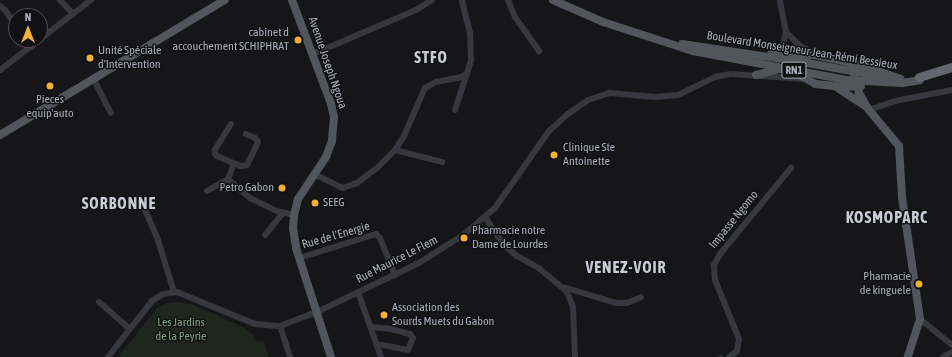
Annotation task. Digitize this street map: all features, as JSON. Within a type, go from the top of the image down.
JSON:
[{"type":"highway","name":"Boulevard Monseigneur Jean-Rémi Bessieux","points":[[920,79],[952,67]]},
{"type":"highway","name":"Boulevard Monseigneur Jean-Rémi Bessieux","points":[[920,79],[952,71]]},
{"type":"main road","points":[[0,135],[92,78],[225,0]]},
{"type":"main road","name":"Avenue Joseph Ngoua","points":[[292,0],[331,104],[334,124],[329,149],[298,199],[294,214],[294,235],[299,258],[331,357]]},
{"type":"main road","name":"Boulevard Monseigneur Jean-Rémi Bessieux","points":[[553,0],[603,22],[692,51],[790,66],[854,72],[901,79],[920,79]]},
{"type":"main road","name":"Boulevard Monseigneur Jean-Rémi Bessieux","points":[[671,44],[693,45],[752,55],[856,84],[889,81],[902,83],[920,79]]},
{"type":"main road","points":[[756,75],[790,66],[811,54]]},
{"type":"main road","points":[[752,55],[811,54],[851,63],[901,79]]},
{"type":"main road","points":[[851,63],[856,84],[868,108],[899,146],[902,197],[920,319],[908,357]]},
{"type":"main road","points":[[790,66],[804,79],[815,84],[833,86],[856,84]]},
{"type":"main road","points":[[833,86],[868,108]]},
{"type":"street","points":[[60,0],[72,14]]},
{"type":"street","points":[[48,34],[91,0]]},
{"type":"street","points":[[313,54],[421,7],[432,0]]},
{"type":"street","points":[[455,110],[471,60],[470,34],[462,0]]},
{"type":"street","points":[[508,0],[515,17],[539,51]]},
{"type":"street","points":[[773,54],[779,50],[783,44],[786,32],[780,0]]},
{"type":"street","points":[[0,6],[8,14]]},
{"type":"street","points":[[786,32],[798,45],[811,54]]},
{"type":"street","points":[[0,70],[31,48]]},
{"type":"street","points":[[314,174],[343,188],[347,188],[368,176],[395,150],[404,136],[425,88],[436,82],[461,77],[467,74]]},
{"type":"street","name":"Rue Maurice Le Flem","points":[[280,326],[317,312],[395,275],[435,254],[463,235],[485,217],[501,201],[531,154],[549,130],[588,100],[610,93],[670,97],[678,95],[722,75],[731,74],[804,79]]},
{"type":"street","points":[[92,78],[111,113]]},
{"type":"street","points":[[868,108],[952,90]]},
{"type":"street","points":[[230,124],[215,153],[217,156],[234,163],[244,166],[247,165],[258,144],[255,138],[246,134]]},
{"type":"street","points":[[395,150],[442,162]]},
{"type":"street","points":[[207,191],[228,179],[234,163]]},
{"type":"street","name":"Impasse Ngomo","points":[[730,357],[737,351],[739,339],[715,280],[715,262],[791,168]]},
{"type":"street","points":[[228,179],[246,196],[283,213],[294,214]]},
{"type":"street","points":[[140,198],[158,240],[174,292]]},
{"type":"street","points":[[265,235],[283,213]]},
{"type":"street","points":[[485,217],[503,244],[517,256],[540,269],[563,287],[570,298],[573,307],[575,357]]},
{"type":"street","name":"Rue de l'Energie","points":[[299,258],[368,236],[378,235],[395,275]]},
{"type":"street","points":[[563,287],[616,303],[627,303],[641,297]]},
{"type":"street","points":[[108,357],[152,301],[163,294],[174,292],[191,297],[255,324],[280,326],[290,357]]},
{"type":"street","points":[[358,292],[381,357]]},
{"type":"street","points":[[99,302],[130,329]]},
{"type":"street","points":[[920,319],[952,345]]},
{"type":"street","points":[[371,327],[391,329],[410,334],[413,338],[408,350],[377,344]]},
{"type":"street","points":[[943,357],[952,352]]},
{"type":"green space","name":"Les Jardins de la Peyrie","points":[[177,302],[191,304],[243,327],[253,335],[257,342],[263,340],[269,357],[118,357],[157,308],[166,303]]},
{"type":"waterway","points":[[718,357],[722,356]]},
{"type":"place","name":"cabinet d accouchement SCHIPHRAT","points":[[298,40]]},
{"type":"place","name":"Unité Spéciale d'Intervention","points":[[90,58]]},
{"type":"place","name":"Pieces equip'auto","points":[[50,86]]},
{"type":"place","name":"Clinique Ste Antoinette","points":[[554,155]]},
{"type":"place","name":"Petro Gabon","points":[[282,188]]},
{"type":"place","name":"SEEG","points":[[315,203]]},
{"type":"place","name":"Pharmacie notre Dame de Lourdes","points":[[464,238]]},
{"type":"place","name":"Pharmacie de kinguele","points":[[919,284]]},
{"type":"place","name":"Association des Sourds Muets du Gabon","points":[[384,315]]},
{"type":"district","name":"STFO","points":[[431,57]]},
{"type":"district","name":"SORBONNE","points":[[119,203]]},
{"type":"district","name":"KOSMOPARC","points":[[887,217]]},
{"type":"district","name":"VENEZ-VOIR","points":[[626,267]]}]
